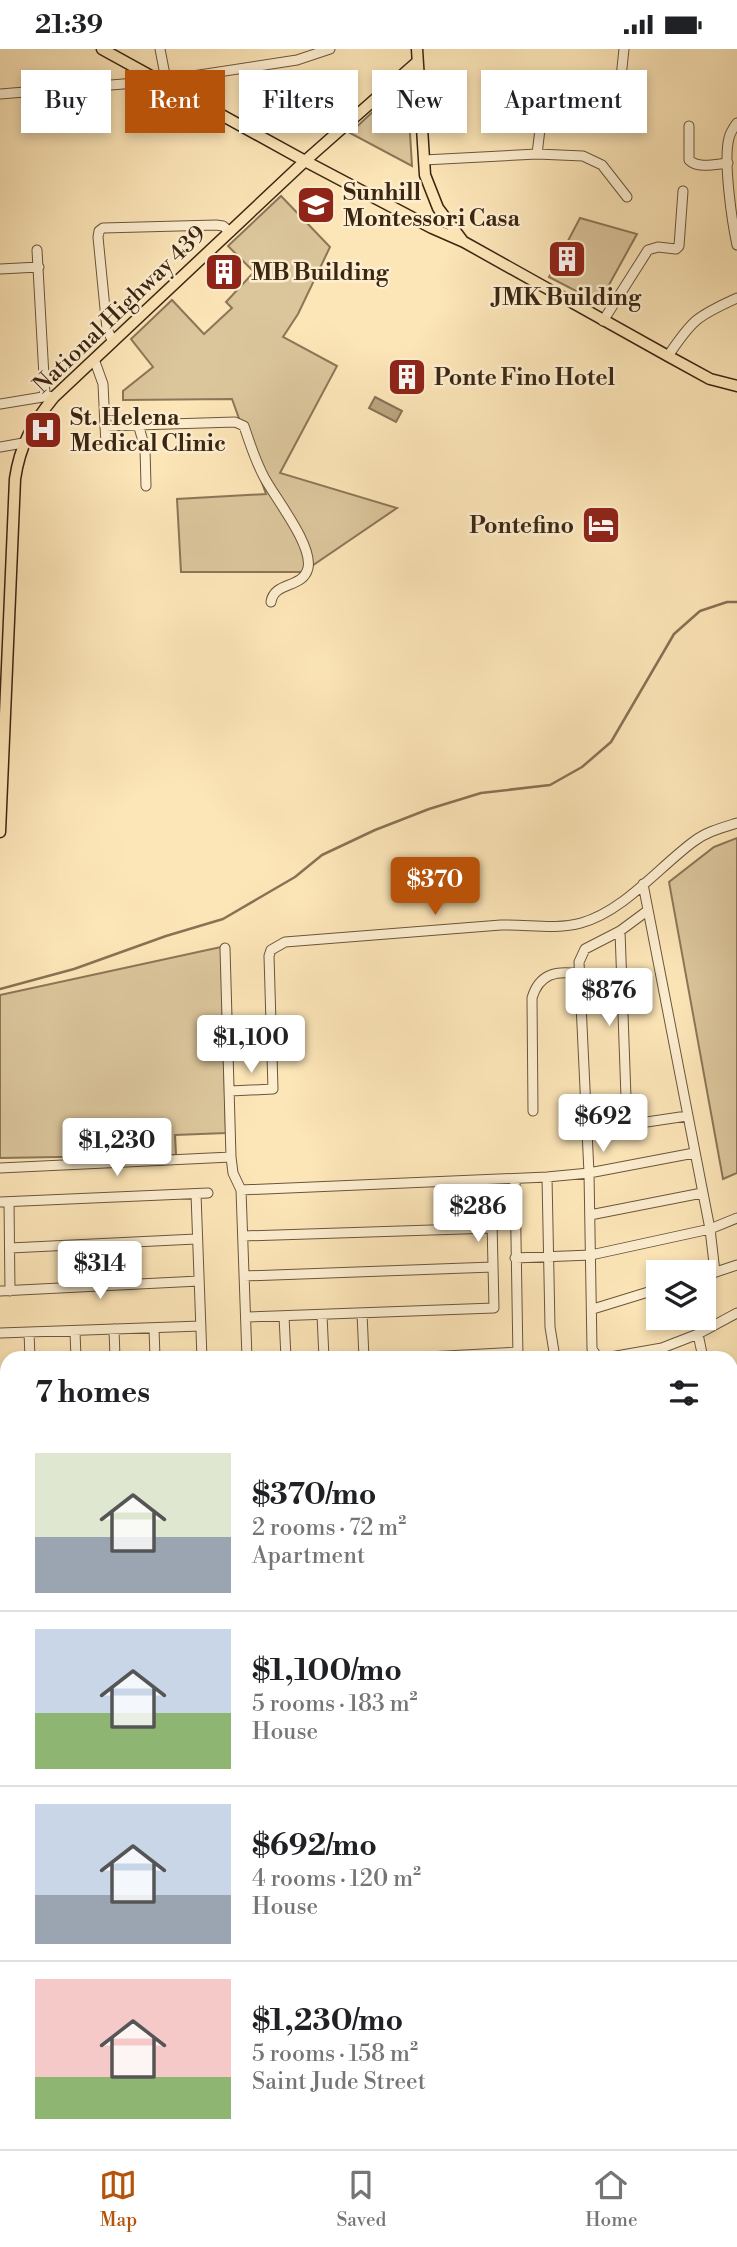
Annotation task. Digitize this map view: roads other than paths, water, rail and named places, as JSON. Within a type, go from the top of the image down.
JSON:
[{"type":"main road","points":[[102,49],[142,70]]},
{"type":"main road","points":[[417,49],[425,174],[439,208],[464,242]]},
{"type":"main road","name":"National Highway 439","points":[[0,832],[4,617],[15,479],[23,443],[50,396],[113,342],[305,161],[417,62]]},
{"type":"main road","points":[[225,116],[432,228],[464,242],[710,379],[737,386]]},
{"type":"street","points":[[160,49],[162,70]]},
{"type":"street","points":[[225,71],[297,60],[330,49]]},
{"type":"street","points":[[622,70],[624,49]]},
{"type":"street","points":[[0,94],[125,84]]},
{"type":"street","points":[[737,123],[729,137],[728,163],[737,245]]},
{"type":"street","points":[[689,126],[689,160],[692,163],[728,163]]},
{"type":"street","points":[[537,154],[539,133]]},
{"type":"street","points":[[424,160],[537,154],[583,156],[592,159],[608,172],[627,197]]},
{"type":"street","points":[[603,321],[648,250],[658,247],[676,249],[679,246],[682,191]]},
{"type":"street","points":[[113,342],[107,329],[99,231],[103,228],[216,225],[223,226],[230,232]]},
{"type":"street","points":[[0,404],[50,396],[37,250]]},
{"type":"street","points":[[0,269],[38,267]]},
{"type":"street","points":[[668,356],[691,323],[712,309],[737,298]]},
{"type":"street","points":[[94,359],[103,384],[106,444]]},
{"type":"street","points":[[105,426],[235,422],[244,426],[264,477],[300,538],[309,561],[307,572],[301,580],[278,589],[272,594],[271,602]]},
{"type":"street","points":[[138,425],[145,448],[146,485]]},
{"type":"street","points":[[0,447],[23,443]]},
{"type":"street","points":[[230,1091],[273,1089],[269,955],[271,950],[285,942],[501,925],[533,924],[559,927],[583,922],[608,912],[694,842],[712,831],[737,823]]},
{"type":"street","points":[[643,884],[710,1229],[714,1260]]},
{"type":"street","points":[[593,1351],[589,1173],[579,962],[584,949],[620,931],[647,911]]},
{"type":"street","points":[[620,931],[627,1125]]},
{"type":"street","points":[[225,948],[231,1157],[233,1173],[241,1190],[247,1351]]},
{"type":"street","points":[[533,1111],[532,998],[536,986],[551,974],[579,974]]},
{"type":"street","points":[[228,1023],[271,1023]]},
{"type":"street","points":[[586,1131],[687,1116]]},
{"type":"street","points":[[241,1190],[547,1177],[589,1173],[694,1153]]},
{"type":"street","points":[[0,1168],[231,1157]]},
{"type":"street","points":[[547,1177],[550,1327],[554,1351]]},
{"type":"street","points":[[515,1179],[518,1351]]},
{"type":"street","points":[[246,1317],[494,1308],[491,1180]]},
{"type":"street","points":[[199,1282],[5,1291],[10,1248],[5,1202],[208,1193]]},
{"type":"street","points":[[590,1215],[702,1193]]},
{"type":"street","points":[[196,1194],[202,1351]]},
{"type":"street","points":[[515,1258],[591,1255],[710,1229],[737,1218]]},
{"type":"street","points":[[243,1236],[492,1228]]},
{"type":"street","points":[[10,1248],[197,1239]]},
{"type":"street","points":[[716,1272],[737,1265]]},
{"type":"street","points":[[244,1276],[493,1267]]},
{"type":"street","points":[[593,1309],[646,1293]]},
{"type":"street","points":[[362,1313],[364,1351]]},
{"type":"street","points":[[322,1315],[324,1351]]},
{"type":"street","points":[[652,1351],[698,1334],[737,1315]]},
{"type":"street","points":[[284,1316],[286,1351]]},
{"type":"street","points":[[0,1333],[201,1326]]},
{"type":"street","points":[[154,1328],[155,1351]]},
{"type":"street","points":[[114,1329],[115,1351]]},
{"type":"street","points":[[75,1331],[76,1351]]},
{"type":"street","points":[[29,1332],[30,1351]]},
{"type":"street","points":[[698,1334],[702,1351]]},
{"type":"street","points":[[662,1347],[663,1351]]},
{"type":"waterway","points":[[0,989],[74,969],[223,919],[295,877],[322,855],[429,809],[481,793],[550,785],[582,767],[611,742],[674,634],[700,611],[727,602],[737,602]]},
{"type":"place","name":"Sunhill Montessori Casa","points":[[316,205]]},
{"type":"place","name":"JMK Building","points":[[567,259]]},
{"type":"place","name":"MB Building","points":[[224,272]]},
{"type":"place","name":"Ponte Fino Hotel","points":[[407,377]]},
{"type":"place","name":"St. Helena Medical Clinic","points":[[43,430]]},
{"type":"place","name":"Pontefino","points":[[601,525]]}]
